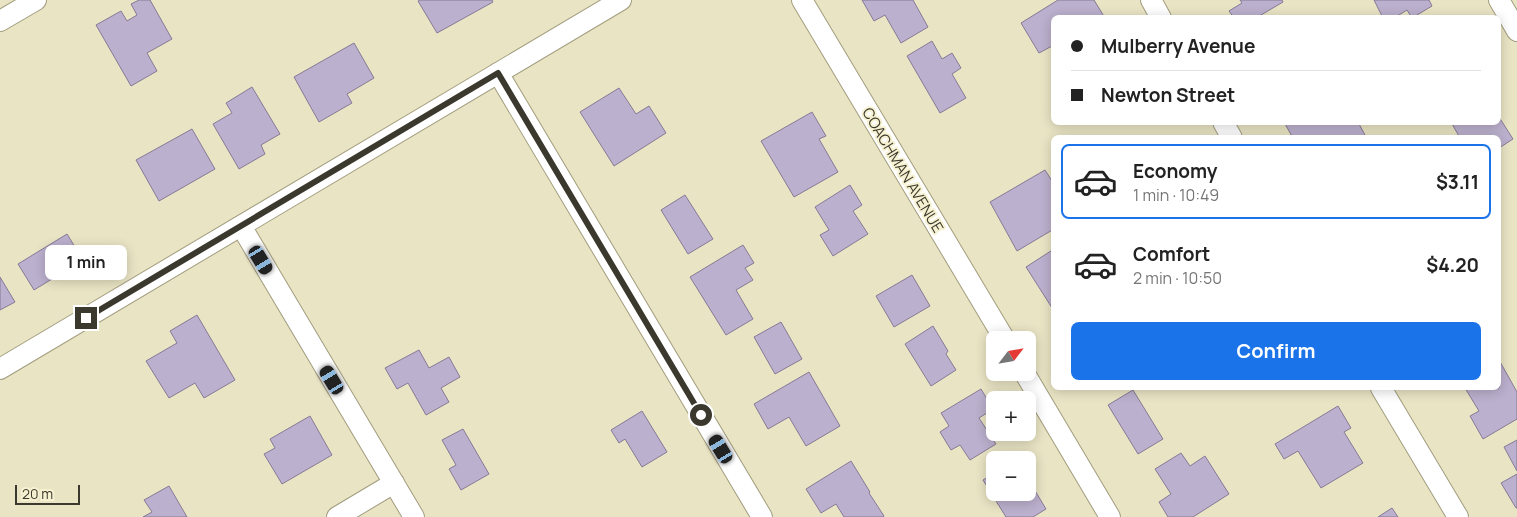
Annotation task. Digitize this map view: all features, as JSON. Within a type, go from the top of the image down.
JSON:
[{"type":"street","points":[[0,22],[36,0]]},
{"type":"street","points":[[0,369],[621,0]]},
{"type":"street","name":"COACHMAN AVENUE","points":[[802,0],[999,331]]},
{"type":"street","points":[[1150,0],[1159,15]]},
{"type":"street","points":[[1498,0],[1517,31]]},
{"type":"street","points":[[498,73],[762,517]]},
{"type":"street","points":[[241,226],[414,517]]},
{"type":"street","points":[[1029,381],[1110,517]]},
{"type":"street","points":[[1382,390],[1458,517]]},
{"type":"street","points":[[337,517],[394,483]]},
{"type":"building","points":[[139,0],[150,0],[172,39],[147,53],[157,71],[131,86],[96,25],[121,11],[127,21],[137,15],[131,4]]},
{"type":"building","points":[[492,0],[493,2],[437,33],[418,1]]},
{"type":"building","points":[[862,0],[913,0],[928,27],[901,43],[885,15],[874,21]]},
{"type":"building","points":[[1058,0],[1094,0],[1103,15],[1051,15],[1051,47],[1039,53],[1021,23]]},
{"type":"building","points":[[1240,0],[1282,0],[1283,2],[1261,15],[1232,15],[1229,11],[1242,3]]},
{"type":"building","points":[[1374,0],[1429,0],[1432,6],[1417,15],[1410,15],[1407,10],[1399,15],[1382,15]]},
{"type":"building","points":[[932,41],[942,59],[952,53],[961,68],[952,74],[966,98],[940,113],[907,56]]},
{"type":"building","points":[[354,43],[374,78],[347,94],[352,103],[319,122],[294,77]]},
{"type":"building","points":[[252,87],[280,134],[261,145],[265,154],[239,169],[213,124],[232,113],[226,103]]},
{"type":"building","points":[[619,88],[636,114],[649,106],[666,133],[614,166],[580,112]]},
{"type":"building","points":[[812,112],[826,136],[819,139],[838,172],[794,197],[761,141]]},
{"type":"building","points":[[1501,120],[1513,139],[1501,147],[1501,135],[1458,135],[1453,125],[1501,125]]},
{"type":"building","points":[[1286,125],[1360,125],[1365,135],[1291,135]]},
{"type":"building","points":[[192,129],[215,169],[159,201],[136,160]]},
{"type":"building","points":[[1045,170],[1051,179],[1051,231],[1017,251],[990,202]]},
{"type":"building","points":[[850,185],[862,205],[853,211],[868,234],[833,256],[820,235],[829,230],[815,207]]},
{"type":"building","points":[[685,195],[713,239],[688,254],[661,210]]},
{"type":"building","points":[[67,234],[83,260],[34,290],[18,264]]},
{"type":"building","points":[[743,245],[754,263],[745,268],[753,280],[736,290],[753,319],[726,335],[690,277]]},
{"type":"building","points":[[1051,251],[1051,306],[1026,267]]},
{"type":"building","points":[[912,275],[930,306],[894,327],[876,296]]},
{"type":"building","points":[[0,277],[15,302],[0,310]]},
{"type":"building","points":[[197,315],[235,380],[204,398],[195,383],[169,398],[146,361],[177,343],[170,331]]},
{"type":"building","points":[[781,322],[802,359],[775,374],[754,337]]},
{"type":"building","points":[[933,326],[948,351],[946,354],[956,370],[931,386],[905,344]]},
{"type":"building","points":[[419,350],[429,368],[449,357],[460,377],[441,388],[449,402],[426,415],[408,383],[397,389],[385,368]]},
{"type":"building","points":[[1501,364],[1517,392],[1517,419],[1483,439],[1470,416],[1479,411],[1466,390],[1501,390]]},
{"type":"building","points":[[809,372],[840,426],[806,446],[789,417],[768,429],[754,404]]},
{"type":"building","points":[[981,389],[986,397],[986,414],[979,418],[986,429],[986,441],[994,441],[996,444],[970,460],[960,445],[951,450],[940,432],[949,426],[941,413]]},
{"type":"building","points":[[1133,390],[1163,439],[1138,454],[1108,405]]},
{"type":"building","points":[[1338,406],[1351,428],[1344,432],[1363,463],[1321,488],[1298,451],[1284,459],[1275,444]]},
{"type":"building","points":[[642,411],[667,452],[642,467],[625,439],[619,443],[611,430]]},
{"type":"building","points":[[310,416],[332,455],[282,484],[264,454],[275,448],[270,439]]},
{"type":"building","points":[[463,429],[489,474],[461,490],[449,469],[456,465],[442,440]]},
{"type":"building","points":[[1517,440],[1517,471],[1504,447]]},
{"type":"building","points":[[1181,453],[1190,466],[1205,456],[1229,494],[1193,517],[1168,517],[1159,502],[1171,494],[1155,469]]},
{"type":"building","points":[[851,461],[883,517],[844,517],[836,504],[821,513],[806,489]]},
{"type":"building","points":[[1517,474],[1517,508],[1516,508],[1501,483]]},
{"type":"building","points":[[169,486],[187,517],[143,517],[152,512],[144,500]]},
{"type":"building","points":[[1036,492],[1046,509],[1033,517],[1006,517],[996,501],[1036,501]]},
{"type":"building","points":[[1392,508],[1398,517],[1378,517]]},
{"type":"route","points":[[86,318],[498,73],[701,415]]}]
